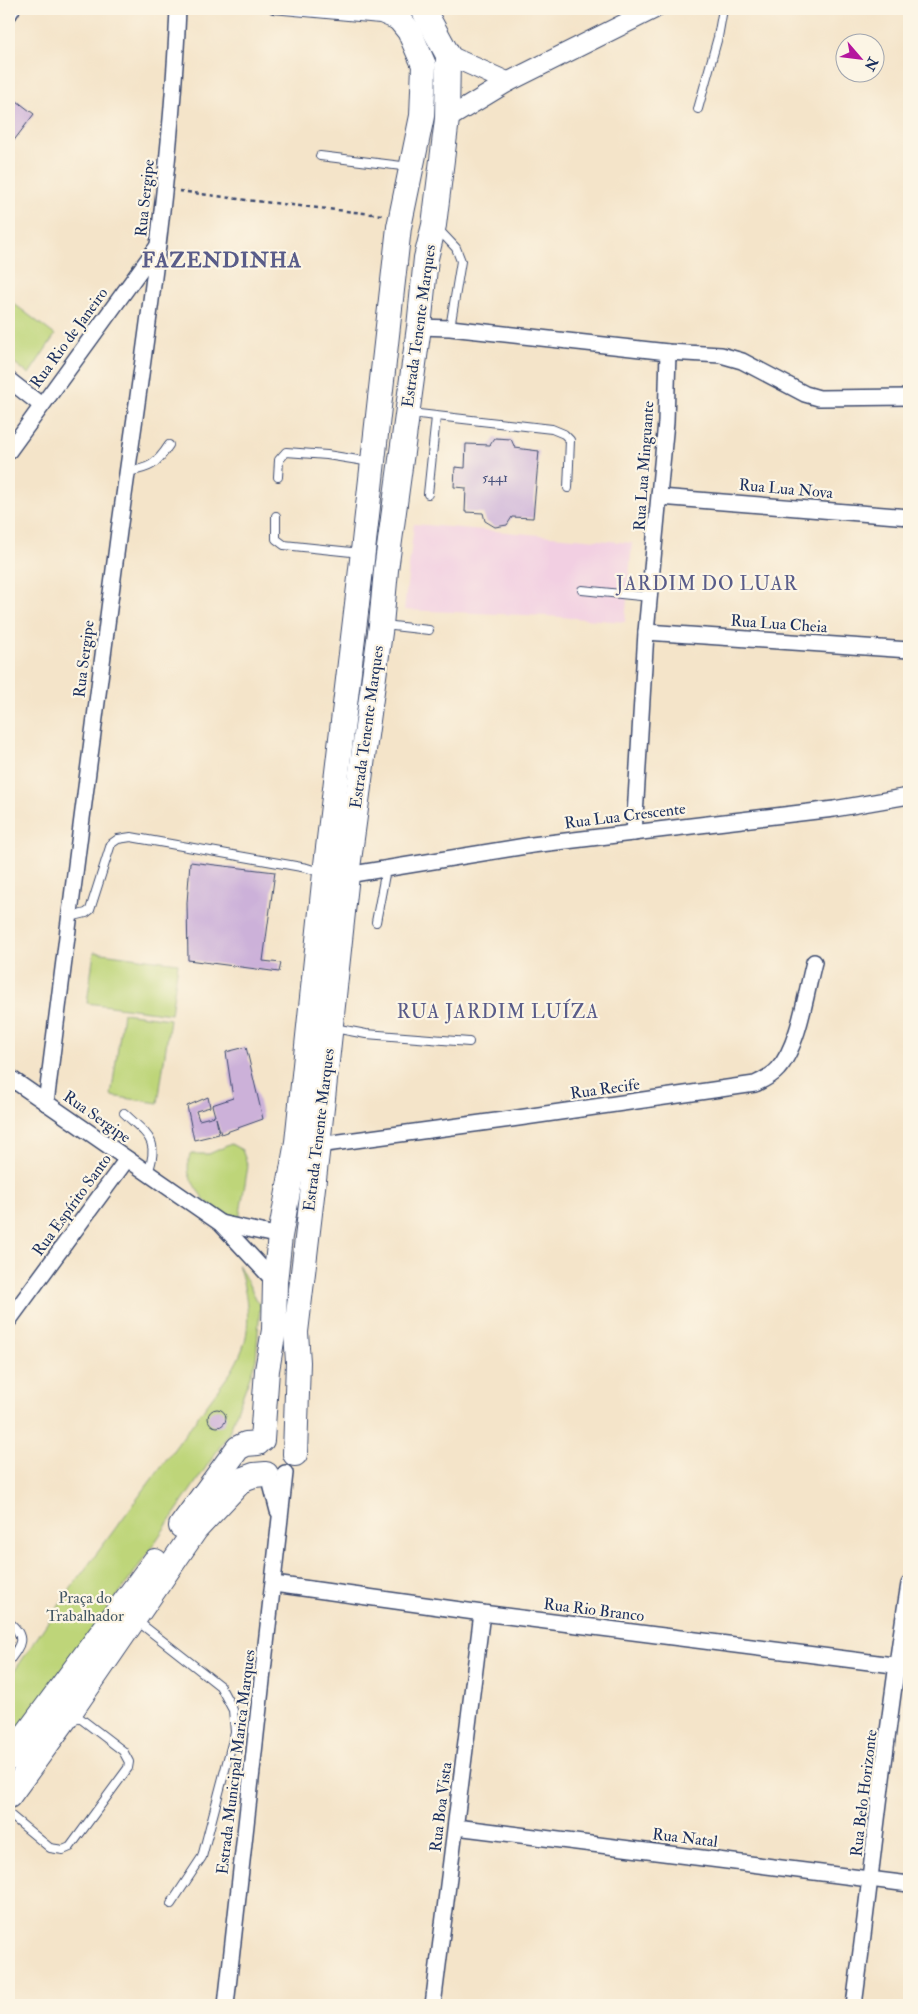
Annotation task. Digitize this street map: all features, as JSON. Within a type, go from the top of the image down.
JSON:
[{"type":"main road","name":"Estrada Tenente Marques","points":[[382,14],[409,31],[424,65],[422,116],[401,217],[363,553],[336,874],[331,1028],[299,1295],[296,1332],[298,1362],[279,1469],[260,1470],[254,1458],[256,1447],[260,1442],[267,1370],[274,1330],[274,1282],[280,1236],[297,1142],[336,874],[381,625],[386,570],[419,327],[426,258],[434,225],[447,119],[448,55],[423,9]]},
{"type":"main road","points":[[280,1236],[298,1243],[299,1246],[295,1282],[299,1295]]},
{"type":"main road","points":[[9,1758],[238,1448],[273,1436],[285,1438],[290,1442],[279,1469],[243,1479],[196,1529],[71,1711],[9,1796]]},
{"type":"street","points":[[9,14],[12,9]]},
{"type":"street","name":"Rua Sergipe","points":[[178,9],[176,77],[158,246],[98,684],[46,1103],[220,1223],[274,1282]]},
{"type":"street","points":[[447,119],[508,82],[654,9]]},
{"type":"street","points":[[448,55],[508,82]]},
{"type":"street","name":"Rua Rio de Janeiro","points":[[9,451],[158,246]]},
{"type":"street","points":[[419,327],[450,328],[668,352],[721,355],[742,361],[805,394],[819,398],[909,397]]},
{"type":"street","name":"Rua Lua Minguante","points":[[634,832],[646,632],[666,422],[668,352]]},
{"type":"street","points":[[9,380],[41,405]]},
{"type":"street","name":"Rua Lua Nova","points":[[660,496],[909,517]]},
{"type":"street","name":"Rua Lua Cheia","points":[[646,632],[909,650]]},
{"type":"street","name":"Rua Lua Crescente","points":[[336,874],[386,869],[532,845],[834,809],[909,796]]},
{"type":"street","name":"Rua Recife","points":[[318,1145],[511,1120],[755,1084],[778,1070],[788,1056],[796,1034],[814,962]]},
{"type":"street","points":[[9,1077],[46,1103]]},
{"type":"street","name":"Rua Espírito Santo","points":[[9,1320],[127,1159]]},
{"type":"street","name":"Rua Sergipe","points":[[220,1223],[280,1236]]},
{"type":"street","name":"Estrada Municipal Marica Marques","points":[[226,2005],[281,1522],[279,1469]]},
{"type":"street","name":"Rua Rio Branco","points":[[274,1584],[482,1613],[903,1666]]},
{"type":"street","name":"Rua Belo Horizonte","points":[[854,2005],[903,1666],[909,1584]]},
{"type":"street","name":"Rua Boa Vista","points":[[433,2005],[482,1613]]},
{"type":"street","name":"Rua Natal","points":[[456,1827],[909,1884]]},
{"type":"lane","points":[[273,9],[382,14]]},
{"type":"lane","points":[[362,9],[382,14]]},
{"type":"lane","points":[[698,109],[718,38],[723,9]]},
{"type":"lane","points":[[320,156],[410,167]]},
{"type":"lane","points":[[434,225],[456,248],[461,261],[450,328]]},
{"type":"lane","points":[[408,412],[436,417],[552,429],[564,434],[570,440],[568,488]]},
{"type":"lane","points":[[428,494],[436,417]]},
{"type":"lane","points":[[127,472],[145,469],[160,459],[169,445]]},
{"type":"lane","points":[[278,478],[279,460],[286,452],[327,455],[373,462]]},
{"type":"lane","points":[[276,516],[276,539],[284,544],[363,553]]},
{"type":"lane","points":[[582,590],[650,597]]},
{"type":"lane","points":[[381,625],[429,630]]},
{"type":"lane","points":[[70,917],[86,913],[90,910],[111,844],[118,839],[131,837],[336,874]]},
{"type":"lane","points":[[376,922],[386,869]]},
{"type":"lane","points":[[331,1028],[366,1034],[469,1042]]},
{"type":"lane","points":[[124,1113],[151,1139],[154,1151],[148,1173]]},
{"type":"lane","points":[[134,1619],[220,1686],[233,1710],[235,1732],[202,1857],[171,1904]]},
{"type":"lane","points":[[9,1622],[21,1635],[17,1650],[9,1661]]},
{"type":"lane","points":[[9,1814],[50,1848],[57,1851],[63,1850],[70,1847],[128,1768],[129,1762],[123,1751],[71,1711]]},
{"type":"path","points":[[164,188],[246,200],[401,217]]},
{"type":"shaded area","points":[[414,524],[632,543],[625,622],[547,616],[404,610]]},
{"type":"green space","points":[[9,300],[55,335],[29,374],[9,359]]},
{"type":"green space","points":[[94,952],[178,963],[171,1014],[87,1003]]},
{"type":"green space","points":[[123,1013],[170,1019],[158,1103],[111,1096]]},
{"type":"green space","points":[[231,1144],[242,1150],[248,1166],[239,1219],[223,1215],[208,1204],[188,1172],[190,1154],[209,1154]]},
{"type":"green space","name":"Praça do Trabalhador","points":[[238,1264],[260,1306],[256,1360],[228,1435],[132,1576],[9,1742],[9,1679],[69,1591],[231,1372],[238,1359],[245,1340],[248,1318],[244,1285]]},
{"type":"building","points":[[9,95],[34,114],[9,147]]},
{"type":"building","points":[[495,438],[511,439],[515,448],[539,451],[533,518],[512,517],[507,525],[495,527],[485,521],[483,513],[465,512],[466,488],[454,487],[455,467],[465,468],[466,444],[490,445]]},
{"type":"building","points":[[190,862],[275,872],[263,961],[281,963],[279,972],[188,960],[187,903]]},
{"type":"building","points":[[246,1047],[263,1119],[221,1134],[216,1118],[219,1134],[194,1140],[187,1106],[208,1097],[210,1107],[196,1111],[199,1120],[215,1116],[212,1105],[233,1098],[226,1052]]},
{"type":"building","points":[[217,1409],[223,1412],[226,1418],[223,1424],[217,1427],[211,1424],[208,1418],[211,1412]]},
{"type":"district","name":"FAZENDINHA","points":[[222,260]]},
{"type":"district","name":"JARDIM DO LUAR","points":[[707,584]]},
{"type":"district","name":"RUA JARDIM LUÍZA","points":[[498,1012]]}]
